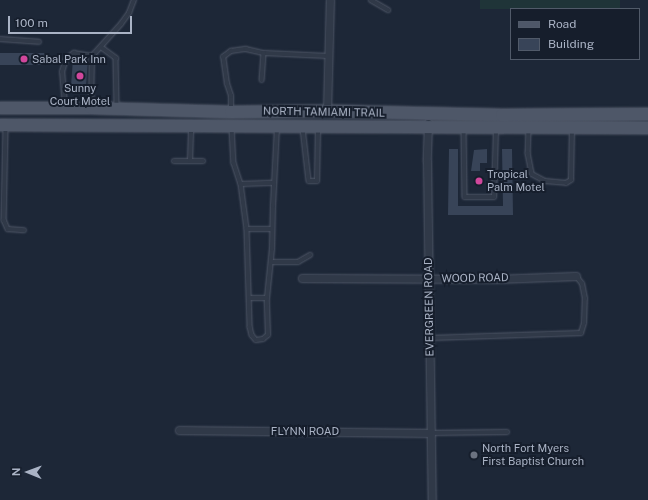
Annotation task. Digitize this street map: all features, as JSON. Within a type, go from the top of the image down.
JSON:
[{"type":"main road","name":"NORTH TAMIAMI TRAIL","points":[[0,108],[91,108],[117,110],[192,110],[231,112],[327,111],[648,114]]},
{"type":"main road","points":[[105,126],[108,122],[116,119],[135,118],[146,110]]},
{"type":"main road","points":[[152,126],[156,121],[162,118],[184,115],[192,110]]},
{"type":"main road","name":"NORTH TAMIAMI TRAIL","points":[[3,125],[277,127],[428,126],[530,128],[644,127]]},
{"type":"street","points":[[327,111],[330,0]]},
{"type":"street","name":"EVERGREEN ROAD","points":[[428,113],[427,161],[432,500]]},
{"type":"street","name":"WOOD ROAD","points":[[302,278],[429,279],[576,276]]},
{"type":"street","name":"FLYNN ROAD","points":[[179,430],[431,433]]},
{"type":"lane","points":[[91,108],[92,56],[129,13],[134,0]]},
{"type":"lane","points":[[371,0],[388,10]]},
{"type":"lane","points":[[0,39],[39,42]]},
{"type":"lane","points":[[101,47],[116,58],[117,110]]},
{"type":"lane","points":[[231,112],[231,96],[223,57],[231,51],[246,49],[264,53],[328,56]]},
{"type":"lane","points":[[65,108],[62,72],[66,59],[74,53],[92,56]]},
{"type":"lane","points":[[262,80],[264,53]]},
{"type":"lane","points":[[3,125],[4,220],[8,229],[24,230]]},
{"type":"lane","points":[[190,161],[191,126]]},
{"type":"lane","points":[[232,126],[234,163],[241,184],[247,229],[250,327],[252,335],[256,340],[263,339],[268,335],[267,298],[271,262],[277,127]]},
{"type":"lane","points":[[303,127],[309,181],[317,181],[318,127]]},
{"type":"lane","points":[[464,127],[465,197],[494,197],[496,127]]},
{"type":"lane","points":[[530,128],[528,153],[532,174],[545,181],[566,182],[571,180],[572,128]]},
{"type":"lane","points":[[174,161],[203,161]]},
{"type":"lane","points":[[241,184],[274,183]]},
{"type":"lane","points":[[247,229],[272,229]]},
{"type":"lane","points":[[271,262],[298,262],[310,255]]},
{"type":"lane","points":[[430,338],[581,333],[584,323],[585,299],[582,284],[576,276]]},
{"type":"lane","points":[[250,298],[267,298]]},
{"type":"lane","points":[[431,433],[507,432]]},
{"type":"green space","points":[[480,0],[620,0],[620,8],[480,9]]},
{"type":"building","name":"Sabal Park Inn","points":[[0,53],[47,53],[47,65],[0,65]]},
{"type":"building","name":"Sunny Court Motel","points":[[73,58],[88,59],[86,94],[71,93]]},
{"type":"building","points":[[449,149],[458,149],[458,206],[503,206],[502,149],[512,149],[513,215],[448,215]]},
{"type":"building","points":[[487,149],[487,163],[480,163],[480,171],[471,171],[474,150]]},
{"type":"place","name":"Sabal Park Inn","points":[[24,59]]},
{"type":"place","name":"Sunny Court Motel","points":[[80,76]]},
{"type":"place","name":"Tropical Palm Motel","points":[[479,181]]},
{"type":"place","name":"North Fort Myers First Baptist Church","points":[[474,455]]}]
